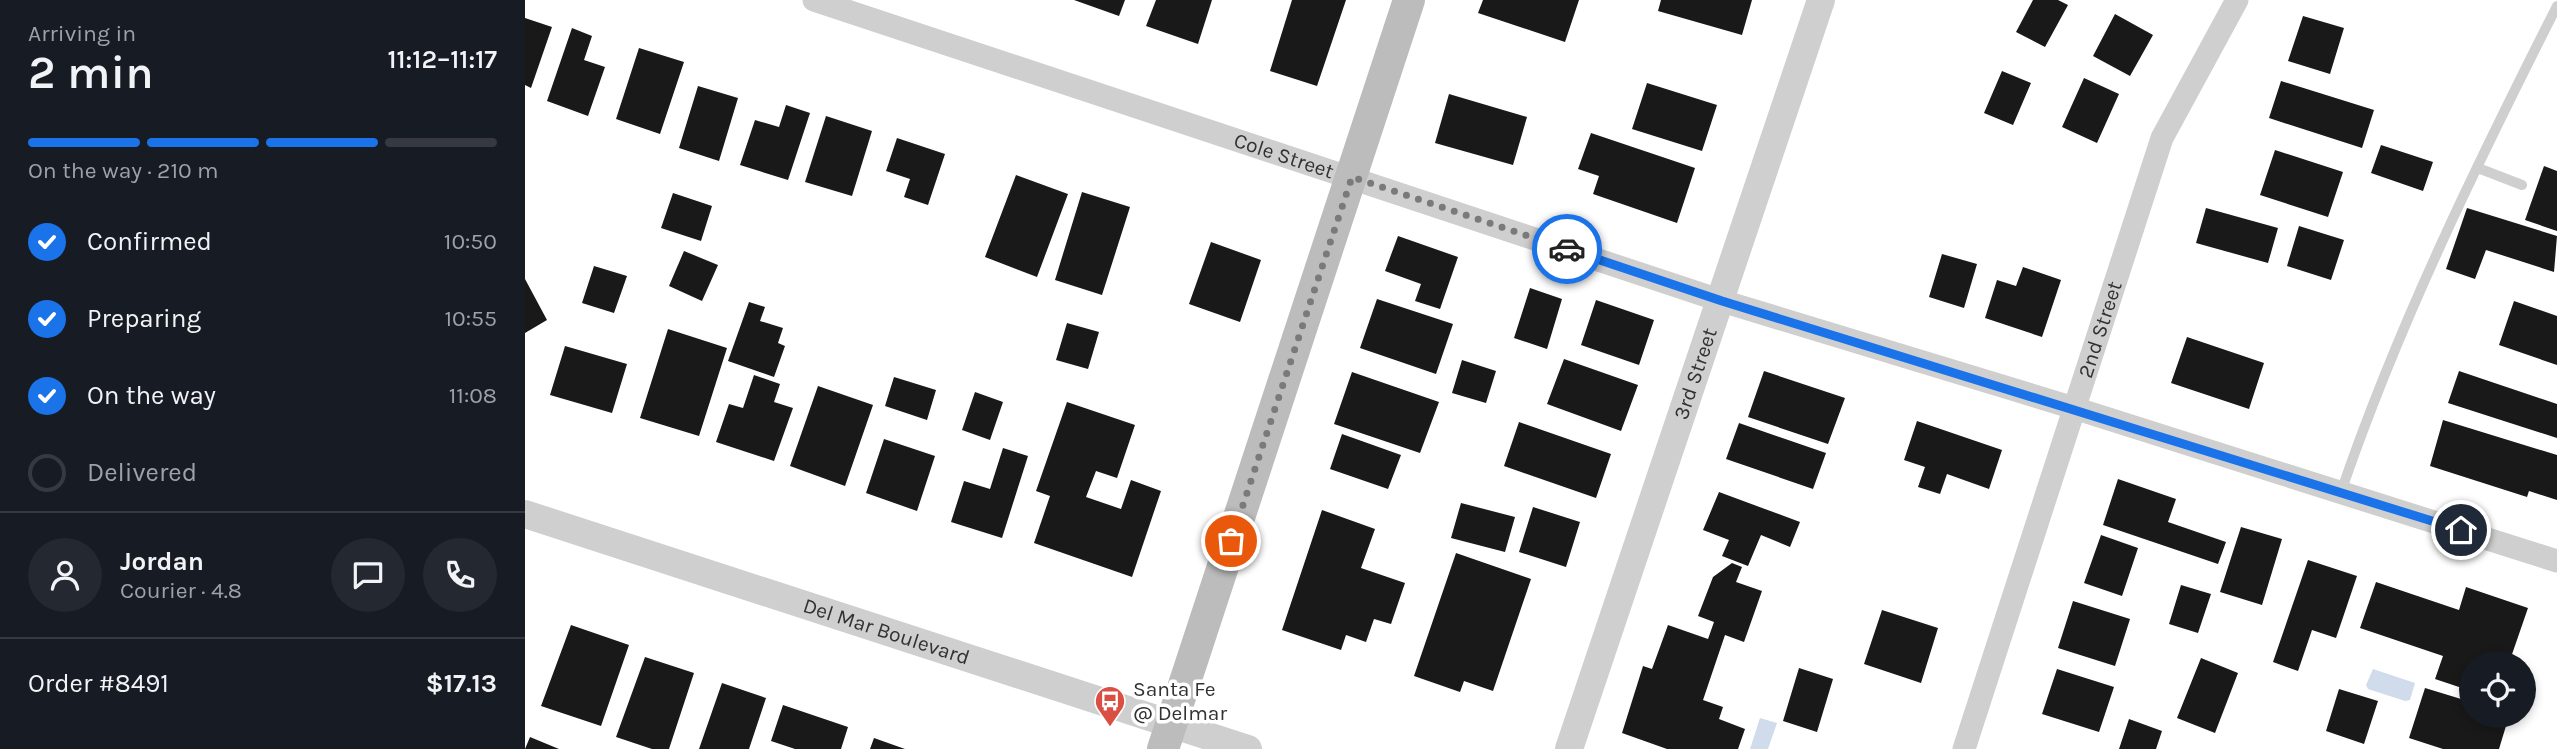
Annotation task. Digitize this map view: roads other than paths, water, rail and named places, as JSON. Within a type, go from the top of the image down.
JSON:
[{"type":"main road","points":[[1167,736],[1409,0]]},
{"type":"street","name":"Cole Street","points":[[814,0],[1722,301],[2074,408],[2557,561]]},
{"type":"street","name":"3rd Street","points":[[1569,749],[1722,301],[1821,0]]},
{"type":"street","name":"2nd Street","points":[[1964,749],[2162,138],[2237,0]]},
{"type":"street","name":"Del Mar Boulevard","points":[[525,514],[1167,736],[1248,749]]},
{"type":"lane","points":[[2341,492],[2378,385],[2478,168],[2557,6]]},
{"type":"lane","points":[[2478,168],[2522,185]]},
{"type":"water","points":[[2373,669],[2415,683],[2410,700],[2405,701],[2368,689],[2366,685]]},
{"type":"water","points":[[1760,718],[1777,723],[1768,749],[1750,749]]},
{"type":"place","name":"Santa Fe @ Delmar","points":[[1110,728]]}]
